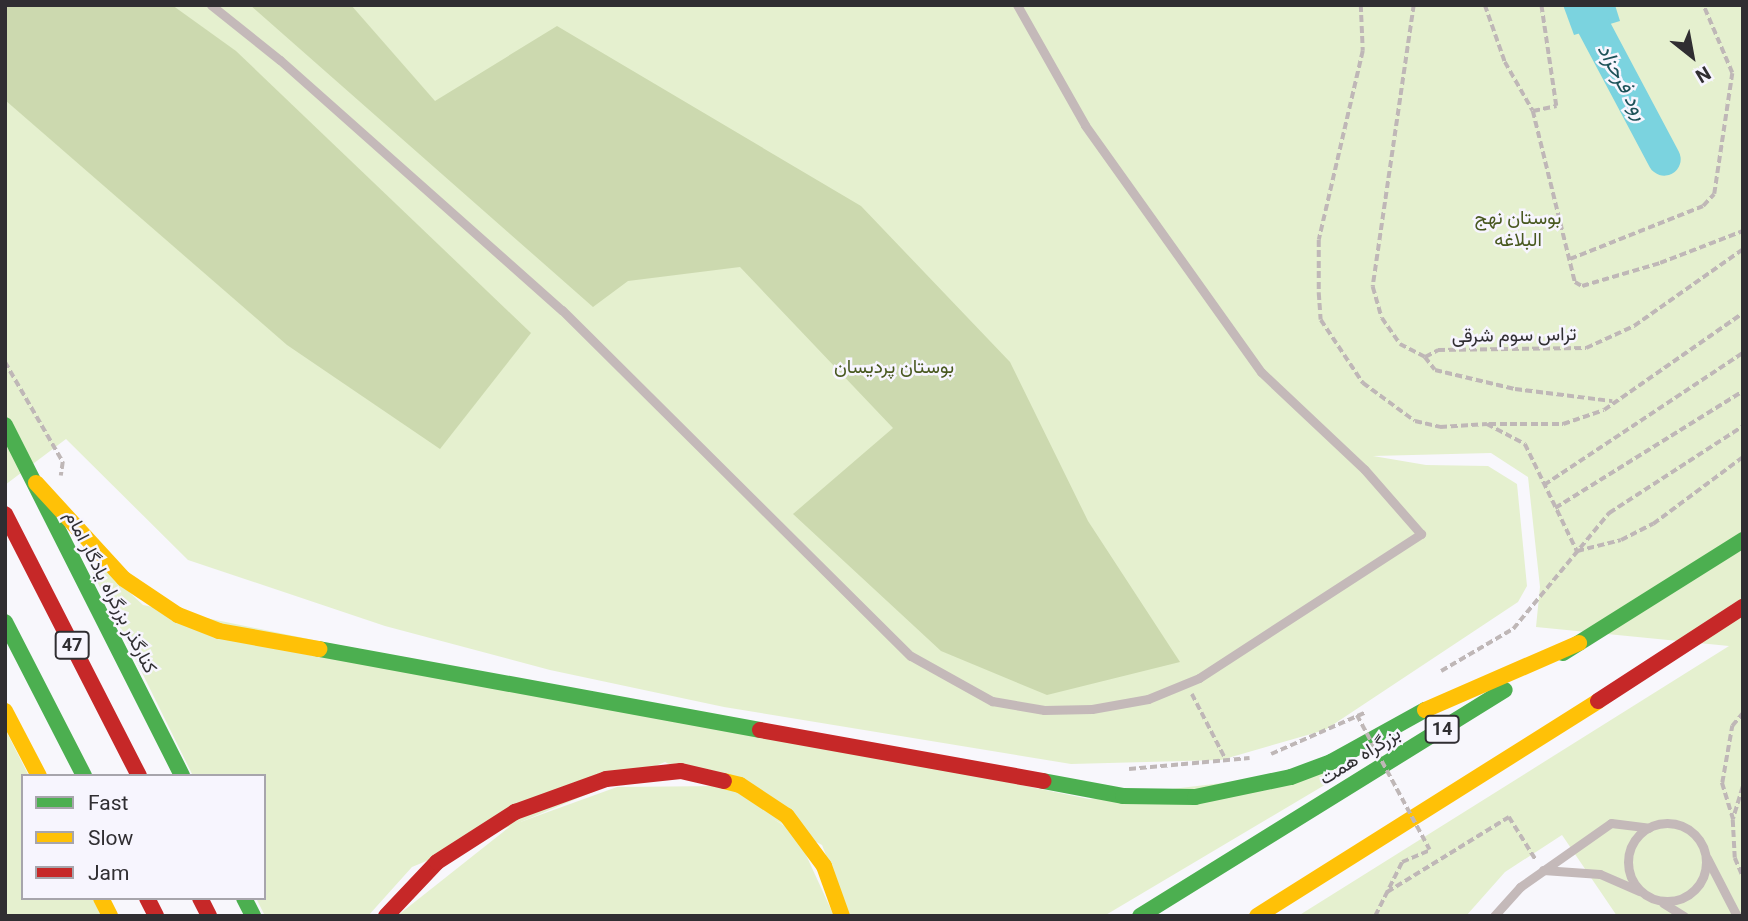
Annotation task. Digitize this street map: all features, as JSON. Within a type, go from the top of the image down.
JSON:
[{"type":"main road","name":"کنارگذر بزرگراه یادگار امام","points":[[5,425],[181,774]]},
{"type":"main road","points":[[36,483],[124,579],[178,615],[219,631],[1123,796],[1208,795],[1291,777],[1331,762],[1451,696],[1579,643]]},
{"type":"main road","name":"47","points":[[5,514],[138,774]]},
{"type":"main road","name":"بزرگراه همت","points":[[1140,916],[1743,540]]},
{"type":"main road","points":[[1257,916],[1412,822],[1743,607]]},
{"type":"main road","name":"47","points":[[5,622],[83,774]]},
{"type":"main road","points":[[5,711],[38,774]]},
{"type":"main road","points":[[386,916],[437,862],[515,812],[606,779],[681,771],[740,785],[787,816],[824,866],[842,916]]},
{"type":"main road","points":[[102,900],[110,916]]},
{"type":"main road","points":[[148,900],[156,916]]},
{"type":"main road","points":[[201,900],[209,916]]},
{"type":"main road","points":[[245,900],[253,916]]},
{"type":"lane","points":[[211,5],[280,60],[562,310],[911,656],[992,701],[1044,710],[1148,699],[1186,683],[1421,534],[1364,469],[1261,372],[1085,125],[1017,5]]},
{"type":"lane","points":[[1494,916],[1543,870],[1611,823],[1649,828],[1685,827],[1706,856],[1737,916]]},
{"type":"lane","points":[[1639,891],[1628,857],[1649,828]]},
{"type":"lane","points":[[1661,902],[1695,890],[1706,856]]},
{"type":"lane","points":[[1543,870],[1600,874],[1639,891],[1684,916]]},
{"type":"path","points":[[1361,5],[1363,51],[1319,240],[1321,320],[1345,361],[1398,412],[1440,428],[1487,424],[1563,424],[1604,410],[1612,401],[1743,313]]},
{"type":"path","name":"تراس سوم شرقی","points":[[1414,5],[1373,287],[1382,318],[1400,344],[1424,357],[1438,350],[1586,348],[1634,326],[1743,249]]},
{"type":"path","points":[[1485,5],[1504,62],[1533,111],[1570,259],[1569,271],[1581,286],[1743,231]]},
{"type":"path","points":[[1533,111],[1556,106],[1541,5]]},
{"type":"path","points":[[1570,259],[1703,206],[1714,194],[1731,73],[1703,5]]},
{"type":"path","points":[[1544,485],[1743,353]]},
{"type":"path","points":[[1424,357],[1435,370],[1448,374],[1515,389],[1612,401]]},
{"type":"path","points":[[5,362],[63,462],[60,482]]},
{"type":"path","points":[[1555,508],[1743,391]]},
{"type":"path","points":[[1487,424],[1525,444],[1577,551]]},
{"type":"path","points":[[1432,677],[1513,629],[1609,513],[1743,426]]},
{"type":"path","points":[[1577,551],[1621,540],[1653,524],[1743,457]]},
{"type":"path","points":[[1186,683],[1226,761]]},
{"type":"path","points":[[1118,771],[1264,757],[1374,709]]},
{"type":"path","points":[[1743,713],[1732,726],[1722,783],[1733,820],[1735,858],[1743,877]]},
{"type":"path","points":[[1357,715],[1430,850],[1402,862],[1375,916]]},
{"type":"path","points":[[1733,820],[1743,787]]},
{"type":"path","points":[[1387,892],[1509,817],[1543,870]]},
{"type":"green space","name":"بوستان پردیسان","points":[[5,5],[1743,5],[1743,916],[1617,916],[1562,835],[1505,872],[1466,916],[1298,916],[1729,646],[1536,627],[1540,587],[1528,477],[1491,453],[1373,456],[1426,465],[1488,466],[1517,484],[1527,586],[1518,602],[1325,730],[1221,760],[1071,764],[724,707],[550,670],[385,626],[188,560],[66,439],[5,485]]},
{"type":"green space","points":[[5,5],[172,5],[236,51],[531,333],[440,449],[287,345],[5,100]]},
{"type":"green space","points":[[250,5],[351,5],[435,101],[557,26],[861,206],[1010,362],[1088,521],[1180,662],[1047,695],[941,651],[793,514],[893,428],[740,267],[628,281],[593,307]]},
{"type":"green space","points":[[79,545],[143,605],[1089,799],[1355,767],[1104,916],[850,916],[822,845],[665,762],[412,867],[368,916],[265,916],[257,900],[266,900],[266,774],[192,774]]},
{"type":"green space","points":[[5,729],[28,774],[21,774],[21,900],[94,900],[102,916],[5,916]]},
{"type":"green space","points":[[720,786],[796,833],[834,916],[397,916],[512,825],[617,787]]},
{"type":"water","points":[[1563,5],[1615,5],[1620,21],[1574,35]]},
{"type":"waterway","name":"رود فرحزاد","points":[[1582,5],[1664,159]]},
{"type":"traffic: fast","points":[[5,425],[181,774]]},
{"type":"traffic: fast","points":[[1563,653],[1743,540]]},
{"type":"traffic: fast","points":[[5,622],[83,774]]},
{"type":"traffic: fast","points":[[319,649],[760,730]]},
{"type":"traffic: fast","points":[[1140,916],[1505,690]]},
{"type":"traffic: fast","points":[[1043,781],[1123,796],[1195,797],[1291,777],[1331,762],[1425,710]]},
{"type":"traffic: fast","points":[[245,900],[253,916]]},
{"type":"traffic: slow","points":[[36,483],[124,579],[178,615],[219,631],[319,649]]},
{"type":"traffic: slow","points":[[1425,710],[1579,643]]},
{"type":"traffic: slow","points":[[1257,916],[1598,701]]},
{"type":"traffic: slow","points":[[5,711],[38,774]]},
{"type":"traffic: slow","points":[[724,781],[740,785],[787,816],[824,866],[842,916]]},
{"type":"traffic: slow","points":[[102,900],[110,916]]},
{"type":"traffic: jam","points":[[5,514],[138,774]]},
{"type":"traffic: jam","points":[[1598,701],[1743,607]]},
{"type":"traffic: jam","points":[[760,730],[1043,781]]},
{"type":"traffic: jam","points":[[386,916],[437,862],[515,812],[606,779],[681,771],[724,781]]},
{"type":"traffic: jam","points":[[148,900],[156,916]]},
{"type":"traffic: jam","points":[[201,900],[209,916]]},
{"type":"park label","name":"بوستان نهج البلاغه","points":[[1518,229]]}]
